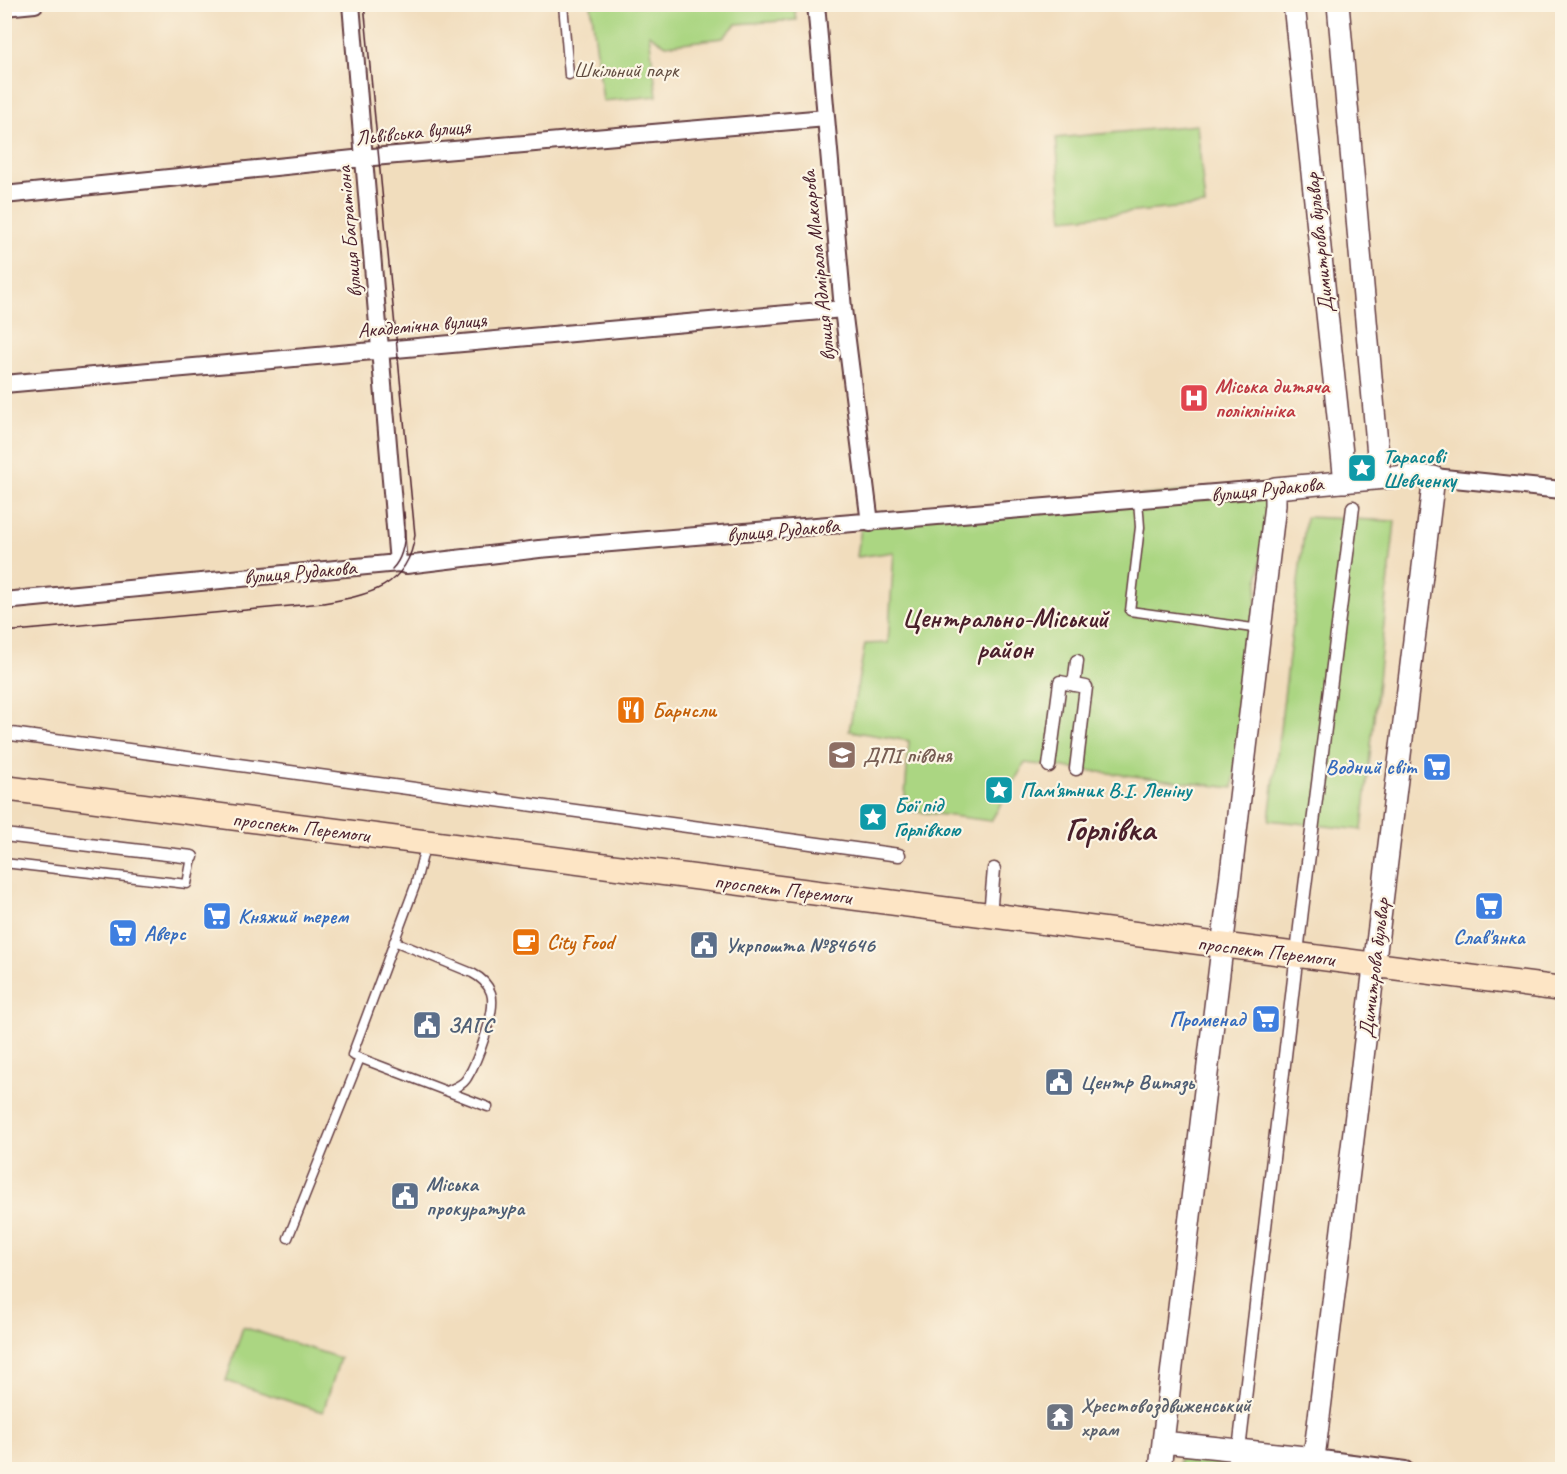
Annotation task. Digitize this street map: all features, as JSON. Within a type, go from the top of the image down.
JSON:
[{"type":"main road","name":"проспект Перемоги","points":[[4,788],[1563,989]]},
{"type":"street","points":[[4,7],[34,4]]},
{"type":"street","name":"вулиця Багратіона","points":[[351,4],[398,563]]},
{"type":"street","name":"вулиця Адмірала Макарова","points":[[816,4],[843,309],[870,523]]},
{"type":"street","name":"Димитрова бульвар","points":[[1294,4],[1345,482]]},
{"type":"street","name":"Димитрова бульвар","points":[[1338,4],[1380,478]]},
{"type":"street","name":"Львівська вулиця","points":[[4,195],[365,159],[826,118]]},
{"type":"street","name":"Академічна вулиця","points":[[4,384],[843,309]]},
{"type":"street","name":"Димитрова бульвар","points":[[1314,1458],[1434,477]]},
{"type":"street","name":"вулиця Рудакова","points":[[4,602],[398,563],[406,565],[539,549],[870,523],[1380,478],[1434,477],[1563,490]]},
{"type":"street","points":[[1160,1470],[1275,488]]},
{"type":"street","points":[[1237,1460],[1353,507]]},
{"type":"street","points":[[1074,685],[1077,661]]},
{"type":"street","points":[[1049,766],[1060,682],[1086,687],[1076,769]]},
{"type":"street","points":[[4,733],[899,855]]},
{"type":"street","points":[[4,834],[192,857]]},
{"type":"street","points":[[990,915],[994,868]]},
{"type":"street","points":[[1163,1442],[1237,1460],[1314,1458],[1405,1470]]},
{"type":"lane","points":[[563,4],[569,75]]},
{"type":"lane","points":[[1138,500],[1140,527],[1130,611],[1260,629]]},
{"type":"lane","points":[[426,843],[415,886],[352,1055],[488,1107]]},
{"type":"lane","points":[[4,863],[187,884],[192,857]]},
{"type":"lane","points":[[394,941],[472,973],[481,978],[491,992],[493,1006],[491,1019],[466,1079],[447,1091]]},
{"type":"lane","points":[[288,1238],[360,1058]]},
{"type":"green space","name":"Шкільний парк","points":[[591,5],[794,5],[796,20],[736,24],[723,38],[666,45],[649,34],[657,96],[603,101]]},
{"type":"green space","points":[[1197,125],[1205,205],[1063,219],[1056,138]]},
{"type":"green space","points":[[1270,484],[1233,788],[1025,763],[991,821],[904,810],[909,741],[849,731],[865,644],[888,643],[894,552],[857,557],[862,520]]},
{"type":"green space","points":[[1306,517],[1395,521],[1362,830],[1269,820]]},
{"type":"green space","points":[[243,1327],[340,1358],[323,1412],[226,1381]]},
{"type":"green space","points":[[1180,1455],[1326,1469],[1178,1470]]},
{"type":"tram line","points":[[4,632],[323,603],[370,592],[395,578],[404,567],[411,553],[415,535],[364,4]]},
{"type":"tram line","points":[[392,569],[402,550],[405,535],[404,512]]},
{"type":"place","name":"Міська дитяча поліклініка","points":[[1194,398]]},
{"type":"place","name":"Тарасові Шевченку","points":[[1362,468]]},
{"type":"place","name":"Барнсли","points":[[631,710]]},
{"type":"place","name":"ДПІ півдня","points":[[842,755]]},
{"type":"place","name":"Водний світ","points":[[1437,767]]},
{"type":"place","name":"Пам'ятник В.І. Леніну","points":[[999,790]]},
{"type":"place","name":"Бої під Горлівкою","points":[[873,817]]},
{"type":"place","name":"Слав'янка","points":[[1489,906]]},
{"type":"place","name":"Княжий терем","points":[[217,916]]},
{"type":"place","name":"Аверс","points":[[123,933]]},
{"type":"place","name":"City Food","points":[[526,942]]},
{"type":"place","name":"Укрпошта №84646","points":[[704,945]]},
{"type":"place","name":"Променад","points":[[1266,1019]]},
{"type":"place","name":"ЗАГС","points":[[427,1025]]},
{"type":"place","name":"Центр Витязь","points":[[1059,1082]]},
{"type":"place","name":"Міська прокуратура","points":[[405,1196]]},
{"type":"place","name":"Хрестовоздвиженський храм","points":[[1060,1417]]},
{"type":"district","name":"Центрально-Міський район","points":[[1005,634]]},
{"type":"district","name":"Горлівка","points":[[1110,828]]}]
